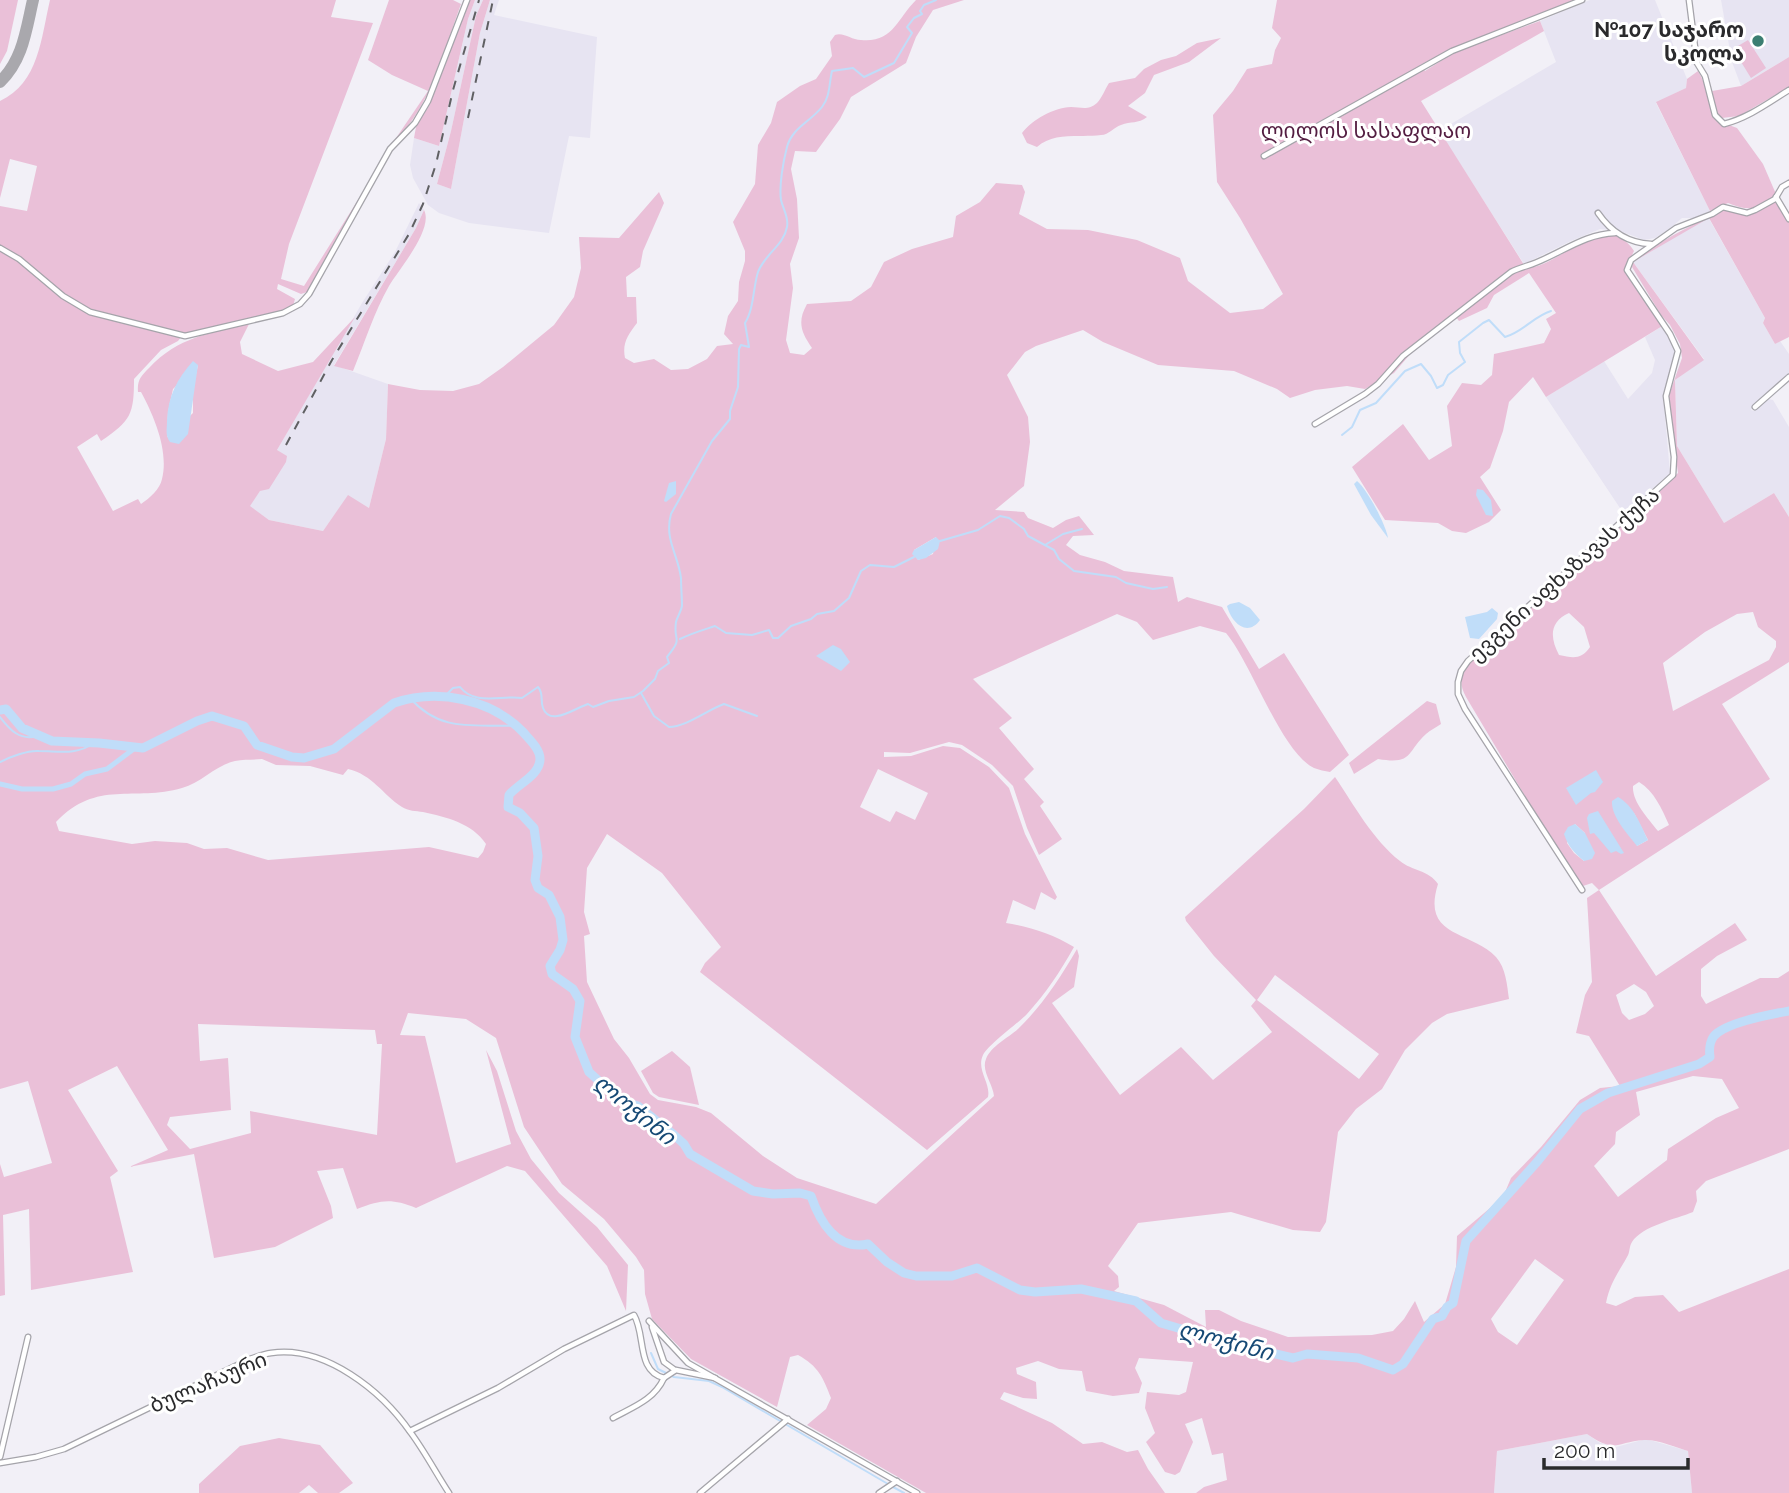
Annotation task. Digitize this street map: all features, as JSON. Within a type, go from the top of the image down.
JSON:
[{"type":"street","points":[[0,248],[19,258],[64,296],[89,312],[185,336],[290,310],[309,294],[390,149],[415,123],[424,108],[467,0]]},
{"type":"street","points":[[1264,156],[1452,51],[1582,0]]},
{"type":"street","points":[[1689,0],[1697,63],[1705,76],[1715,115],[1724,124],[1761,109],[1789,90]]},
{"type":"street","name":"ევგენი აფხაზავას ქუჩა","points":[[1582,890],[1465,709],[1458,694],[1461,671],[1468,660],[1673,475],[1674,457],[1665,396],[1678,351],[1670,334],[1627,270],[1631,260],[1676,228],[1723,207],[1747,213],[1767,205],[1782,187],[1789,183]]},
{"type":"street","points":[[1776,197],[1789,219]]},
{"type":"street","points":[[1598,213],[1615,233]]},
{"type":"street","points":[[1315,424],[1378,384],[1403,356],[1511,272],[1600,233],[1615,233],[1639,243],[1651,244]]},
{"type":"street","points":[[1755,407],[1789,378]]},
{"type":"street","points":[[410,1431],[498,1388],[565,1349],[634,1315],[639,1325],[646,1364],[656,1375],[664,1378]]},
{"type":"street","points":[[715,1378],[676,1370],[664,1362],[649,1321],[688,1363],[715,1378],[788,1419],[917,1493]]},
{"type":"street","points":[[0,1457],[28,1338]]},
{"type":"street","name":"ბულაჩაური","points":[[0,1463],[64,1449],[250,1359],[271,1353],[293,1353],[315,1358],[339,1369],[377,1395],[410,1431],[449,1493]]},
{"type":"street","points":[[612,1418],[651,1398],[664,1378],[676,1370]]},
{"type":"street","points":[[700,1493],[788,1419]]},
{"type":"street","points":[[879,1493],[897,1481]]},
{"type":"shaded area","points":[[475,0],[483,0],[476,16],[437,184],[451,189],[480,33],[490,0],[499,0],[494,15],[597,37],[590,138],[569,136],[549,233],[469,223],[439,213],[428,205],[413,178],[410,165],[414,138],[439,146],[468,19]]},
{"type":"shaded area","points":[[1590,0],[1655,0],[1687,79],[1686,88],[1656,103],[1710,211],[1694,218],[1682,218],[1655,238],[1644,240],[1620,231],[1600,229],[1524,264],[1439,131],[1556,62],[1540,21]]},
{"type":"shaded area","name":"№107 საჯარო სკოლა","points":[[1721,0],[1789,0],[1789,57],[1741,86],[1732,62]]},
{"type":"shaded area","points":[[419,203],[424,210],[416,228],[334,365],[388,384],[386,439],[369,508],[348,496],[323,531],[269,520],[249,506],[260,491],[277,450],[362,303],[395,252]]},
{"type":"shaded area","points":[[1708,217],[1765,318],[1763,323],[1775,344],[1780,341],[1789,354],[1789,374],[1753,405],[1751,410],[1754,411],[1768,399],[1773,400],[1789,427],[1789,517],[1774,493],[1724,523],[1677,446],[1675,380],[1704,359],[1633,262]]},
{"type":"shaded area","points":[[1664,325],[1677,349],[1663,394],[1670,473],[1624,514],[1546,397],[1604,361],[1628,399],[1652,373],[1655,360],[1645,337]]},
{"type":"shaded area","points":[[1587,1434],[1600,1443],[1616,1447],[1646,1439],[1688,1451],[1692,1493],[1494,1493],[1497,1451]]},
{"type":"green space","points":[[0,0],[18,0],[7,51],[0,64]]},
{"type":"green space","points":[[50,0],[336,0],[331,17],[373,23],[289,244],[281,279],[304,286],[373,176],[310,291],[301,294],[278,284],[277,289],[295,299],[293,306],[189,334],[180,334],[91,311],[0,246],[0,206],[27,211],[37,166],[10,159],[0,198],[0,101],[13,93],[31,71],[41,44]]},
{"type":"green space","points":[[389,0],[453,0],[461,4],[427,95],[418,112],[394,141],[428,91],[392,75],[368,60]]},
{"type":"green space","points":[[470,0],[475,0],[468,19],[439,146],[414,138],[416,127],[430,104]]},
{"type":"green space","points":[[483,0],[490,0],[480,33],[451,189],[437,184],[476,16]]},
{"type":"green space","name":"ლილოს სასაფლაო","points":[[916,0],[964,0],[933,10],[916,37],[906,63],[851,97],[840,119],[816,152],[795,151],[791,169],[797,199],[799,238],[790,264],[793,288],[786,340],[790,353],[804,355],[812,348],[805,337],[801,322],[807,304],[851,301],[871,287],[884,262],[912,249],[953,237],[956,216],[980,202],[996,183],[1022,185],[1025,192],[1019,214],[1047,229],[1088,230],[1137,240],[1180,258],[1188,281],[1230,313],[1263,309],[1283,294],[1217,182],[1213,115],[1247,69],[1272,64],[1281,38],[1272,28],[1277,0],[1577,0],[1451,49],[1420,65],[1425,71],[1455,52],[1540,21],[1544,31],[1421,101],[1526,268],[1539,266],[1596,237],[1609,235],[1622,239],[1634,251],[1626,267],[1629,277],[1664,325],[1546,397],[1533,377],[1509,402],[1503,431],[1490,468],[1480,477],[1501,510],[1489,522],[1466,533],[1452,531],[1438,523],[1385,520],[1352,467],[1403,424],[1429,460],[1452,446],[1447,406],[1462,383],[1481,385],[1492,375],[1494,354],[1544,343],[1551,329],[1546,319],[1556,313],[1529,273],[1494,295],[1487,308],[1459,321],[1456,317],[1412,352],[1394,373],[1365,389],[1347,386],[1315,390],[1290,398],[1277,389],[1234,371],[1158,365],[1103,342],[1083,330],[1025,352],[1007,375],[1028,417],[1030,442],[1024,486],[995,510],[1024,512],[1028,518],[1053,528],[1079,516],[1094,535],[1073,536],[1066,545],[1080,555],[1124,571],[1173,577],[1178,602],[1187,597],[1222,607],[1259,669],[1284,653],[1349,755],[1330,772],[1314,768],[1302,759],[1290,745],[1226,633],[1200,626],[1153,640],[1137,622],[1117,614],[973,679],[1012,718],[999,728],[1034,769],[1024,779],[1044,802],[1040,806],[1062,839],[1039,855],[1013,786],[992,765],[962,745],[949,742],[910,753],[884,752],[884,757],[911,756],[943,746],[960,748],[989,767],[1009,788],[1025,834],[1057,897],[1055,900],[1041,892],[1035,910],[1013,900],[1006,923],[1058,938],[1074,947],[1034,1006],[983,1055],[981,1066],[988,1097],[927,1150],[700,972],[721,947],[662,873],[607,834],[587,868],[584,912],[590,934],[584,936],[587,982],[614,1039],[629,1058],[650,1094],[658,1100],[696,1107],[711,1113],[763,1156],[797,1178],[876,1204],[994,1096],[985,1068],[988,1054],[1035,1011],[1077,949],[1079,956],[1074,987],[1052,1003],[1120,1095],[1181,1047],[1213,1080],[1272,1032],[1251,1006],[1256,1000],[1214,956],[1185,917],[1304,809],[1335,777],[1364,822],[1390,853],[1430,876],[1438,884],[1436,914],[1442,924],[1496,957],[1504,971],[1509,999],[1447,1014],[1432,1023],[1405,1050],[1382,1089],[1356,1109],[1338,1132],[1326,1222],[1320,1232],[1293,1230],[1231,1212],[1138,1223],[1108,1266],[1118,1276],[1119,1287],[1114,1291],[1164,1305],[1206,1327],[1205,1310],[1219,1310],[1241,1321],[1288,1337],[1372,1335],[1393,1331],[1415,1301],[1424,1322],[1445,1304],[1456,1267],[1457,1236],[1503,1197],[1511,1178],[1580,1100],[1600,1088],[1620,1086],[1589,1036],[1576,1033],[1585,995],[1592,982],[1587,898],[1599,890],[1656,976],[1735,923],[1747,940],[1717,956],[1701,969],[1701,996],[1706,1004],[1760,978],[1778,978],[1789,971],[1789,1149],[1706,1181],[1696,1191],[1697,1201],[1693,1212],[1651,1227],[1637,1236],[1612,1284],[1606,1303],[1616,1306],[1635,1297],[1663,1295],[1679,1312],[1789,1269],[1789,1493],[1692,1493],[1688,1451],[1649,1440],[1604,1444],[1587,1434],[1497,1451],[1494,1493],[1196,1493],[1204,1487],[1227,1480],[1223,1453],[1212,1455],[1202,1418],[1185,1424],[1193,1442],[1180,1472],[1175,1475],[1165,1472],[1146,1442],[1155,1433],[1145,1408],[1147,1392],[1179,1395],[1186,1392],[1193,1362],[1139,1358],[1135,1368],[1142,1383],[1139,1393],[1113,1396],[1086,1391],[1082,1371],[1059,1369],[1038,1361],[1016,1368],[1017,1374],[1036,1382],[1037,1399],[1004,1392],[1000,1399],[1052,1423],[1083,1444],[1102,1442],[1127,1452],[1138,1450],[1165,1493],[926,1493],[807,1425],[826,1409],[831,1398],[819,1373],[805,1359],[798,1355],[790,1357],[777,1407],[691,1359],[652,1319],[645,1294],[644,1270],[636,1257],[604,1219],[562,1184],[524,1127],[496,1038],[466,1019],[408,1013],[400,1035],[425,1036],[456,1163],[511,1144],[486,1050],[497,1071],[516,1131],[531,1159],[559,1193],[597,1227],[628,1265],[626,1311],[607,1266],[525,1171],[507,1166],[416,1208],[386,1201],[357,1209],[343,1168],[317,1171],[333,1218],[275,1247],[214,1258],[194,1154],[129,1167],[168,1150],[117,1066],[68,1090],[118,1171],[110,1177],[133,1272],[31,1290],[29,1209],[3,1215],[5,1295],[0,1296],[0,1164],[4,1177],[52,1163],[28,1081],[0,1089],[0,251],[18,261],[57,295],[79,308],[122,323],[181,337],[161,350],[134,379],[133,401],[125,422],[101,441],[97,434],[77,447],[113,511],[138,499],[141,504],[161,483],[164,468],[162,445],[151,412],[138,388],[142,376],[171,349],[195,338],[249,324],[240,342],[242,354],[278,371],[313,362],[355,317],[277,450],[287,456],[286,462],[269,489],[260,491],[250,506],[269,520],[323,531],[348,495],[369,508],[386,439],[388,384],[420,390],[453,391],[479,384],[503,367],[554,325],[574,297],[581,268],[579,237],[619,238],[659,192],[664,203],[643,251],[640,267],[626,277],[627,297],[636,297],[637,323],[626,339],[625,358],[634,363],[654,359],[671,370],[688,369],[707,359],[717,346],[733,344],[724,334],[728,316],[738,301],[745,251],[733,222],[755,184],[758,145],[771,123],[777,102],[816,79],[832,56],[830,42],[835,35],[861,40],[880,38],[893,28]],"holes":[[[198,365],[193,388],[193,413],[167,437],[168,412],[173,389]],[[936,537],[933,554],[918,560],[914,550]],[[262,759],[276,765],[310,766],[343,775],[348,769],[357,772],[371,780],[404,808],[458,822],[473,831],[486,844],[478,858],[429,847],[268,860],[227,848],[204,849],[187,843],[155,841],[132,844],[59,831],[56,822],[86,801],[101,796],[164,792],[182,788],[238,760]],[[878,769],[928,793],[915,820],[896,811],[890,822],[860,807]],[[1275,975],[1379,1054],[1359,1079],[1257,1000]],[[1634,984],[1646,992],[1654,1006],[1645,1014],[1629,1020],[1622,1013],[1616,995]],[[198,1024],[375,1030],[377,1044],[382,1044],[377,1135],[250,1111],[251,1133],[190,1149],[167,1125],[170,1117],[231,1110],[228,1058],[200,1061]],[[1693,1076],[1722,1079],[1739,1108],[1716,1118],[1668,1149],[1667,1160],[1618,1197],[1594,1166],[1615,1144],[1616,1132],[1640,1115],[1636,1092]],[[1535,1259],[1564,1280],[1517,1345],[1498,1332],[1491,1319]]]},
{"type":"green space","points":[[1221,38],[1189,62],[1154,75],[1145,93],[1128,106],[1147,117],[1144,119],[1121,125],[1104,135],[1059,137],[1037,147],[1027,143],[1022,133],[1044,115],[1064,108],[1091,107],[1099,101],[1109,83],[1135,78],[1144,69],[1176,56],[1197,43]]},
{"type":"green space","points":[[1748,40],[1766,68],[1751,78],[1733,49]]},
{"type":"green space","points":[[1789,57],[1789,87],[1739,116],[1722,118],[1716,112],[1712,91],[1741,86]]},
{"type":"green space","points":[[1698,71],[1718,121],[1737,128],[1763,164],[1776,194],[1759,206],[1742,208],[1728,203],[1710,211],[1656,102],[1686,88],[1687,79]]},
{"type":"green space","points":[[1775,201],[1789,223],[1789,337],[1775,344],[1763,323],[1765,318],[1709,218],[1633,262],[1667,239],[1726,208],[1750,215]]},
{"type":"green space","points":[[424,210],[426,218],[420,238],[389,286],[353,371],[334,366],[416,228]]},
{"type":"green space","points":[[1633,262],[1704,360],[1675,380],[1677,446],[1724,523],[1774,493],[1789,517],[1789,662],[1722,704],[1770,779],[1599,890],[1592,883],[1583,886],[1535,813],[1462,687],[1463,675],[1470,662],[1678,473],[1668,398],[1682,358],[1680,344],[1632,267]],"holes":[[[1753,612],[1758,627],[1776,641],[1769,660],[1673,711],[1663,663],[1705,632],[1737,614]],[[1569,613],[1584,627],[1590,647],[1583,654],[1573,657],[1559,655],[1553,637],[1558,621]],[[1639,782],[1653,795],[1669,825],[1658,831],[1635,798],[1633,786]],[[1634,813],[1648,840],[1637,846]],[[1575,824],[1585,833],[1584,861],[1567,843]]]},
{"type":"green space","points":[[1427,701],[1436,704],[1441,724],[1426,734],[1408,756],[1398,760],[1378,759],[1354,774],[1349,763]]},
{"type":"green space","points":[[672,1051],[690,1067],[699,1105],[659,1097],[653,1093],[641,1071]]},
{"type":"green space","points":[[279,1438],[320,1445],[353,1483],[339,1493],[318,1493],[309,1485],[299,1493],[199,1493],[199,1484],[240,1446]]},
{"type":"water","points":[[193,361],[198,365],[188,434],[179,444],[170,442],[167,429],[171,396],[182,374]]},
{"type":"water","points":[[676,481],[676,494],[664,501],[669,483]]},
{"type":"water","points":[[1357,481],[1376,508],[1388,538],[1371,515],[1354,484]]},
{"type":"water","points":[[1477,489],[1483,490],[1491,500],[1493,516],[1486,515],[1476,495]]},
{"type":"water","points":[[936,537],[940,541],[938,549],[926,558],[918,560],[912,554],[914,550]]},
{"type":"water","points":[[1239,602],[1250,608],[1260,620],[1250,628],[1240,626],[1227,606]]},
{"type":"water","points":[[1492,608],[1498,613],[1497,619],[1479,639],[1470,638],[1465,617],[1487,612]]},
{"type":"water","points":[[833,645],[841,649],[850,662],[841,671],[816,656]]},
{"type":"water","points":[[1596,770],[1603,782],[1595,792],[1576,805],[1566,788]]},
{"type":"water","points":[[1618,797],[1632,810],[1648,840],[1637,846],[1614,813],[1612,801]]},
{"type":"water","points":[[1598,811],[1624,853],[1611,853],[1594,833],[1590,834],[1587,818],[1589,814]]},
{"type":"water","points":[[1575,824],[1585,833],[1595,853],[1592,859],[1584,861],[1567,842],[1564,834],[1568,827]]},
{"type":"waterway","points":[[444,697],[453,688],[460,687],[466,693],[481,698],[522,698],[538,687],[546,713],[557,716],[588,704],[593,707],[634,697],[669,663],[667,657],[677,642],[675,629],[682,606],[681,578],[669,531],[671,514],[712,441],[730,419],[738,387],[739,349],[741,345],[749,347],[745,323],[758,272],[782,239],[787,227],[781,188],[789,140],[825,103],[832,71],[853,68],[864,77],[894,63],[912,33],[907,27],[914,18],[922,14],[920,11],[924,5],[936,0]]},
{"type":"waterway","points":[[1342,435],[1352,427],[1360,410],[1376,403],[1405,371],[1421,364],[1437,388],[1443,385],[1448,375],[1465,362],[1460,353],[1459,342],[1483,323],[1489,320],[1505,337],[1551,311]]},
{"type":"waterway","points":[[940,541],[978,530],[1000,516],[1009,518],[1024,529],[1028,536],[1054,550],[1059,559],[1074,571],[1116,577],[1126,583],[1153,589],[1167,587]]},
{"type":"waterway","points":[[1045,545],[1063,534],[1082,529]]},
{"type":"waterway","points":[[680,639],[715,626],[726,633],[752,635],[769,630],[773,638],[778,638],[791,626],[817,614],[834,611],[849,598],[861,571],[870,565],[894,567],[914,557]]},
{"type":"waterway","points":[[641,693],[654,716],[669,727],[682,724],[724,704],[757,716]]},
{"type":"waterway","name":"ლოჭინი","points":[[0,710],[6,709],[22,728],[52,741],[143,748],[212,716],[244,726],[257,745],[292,757],[304,758],[334,749],[394,703],[446,697],[480,704],[496,711],[523,732],[540,755],[536,770],[509,795],[508,807],[520,813],[534,828],[538,856],[535,880],[538,888],[549,895],[560,917],[563,940],[550,966],[552,974],[573,989],[580,1001],[575,1037],[589,1072],[620,1100],[638,1106],[684,1144],[690,1154],[753,1191],[811,1196],[819,1215],[839,1239],[857,1245],[868,1244],[904,1273],[916,1276],[952,1276],[977,1268],[1020,1290],[1035,1292],[1081,1289],[1136,1301],[1161,1323],[1232,1344],[1293,1358],[1307,1354],[1358,1358],[1393,1370],[1403,1364],[1433,1319],[1442,1316],[1453,1303],[1466,1241],[1580,1109],[1608,1093],[1699,1064],[1710,1057],[1714,1036],[1728,1027],[1750,1019],[1789,1011]]},
{"type":"waterway","points":[[410,698],[422,709],[446,722],[516,726]]},
{"type":"waterway","points":[[0,717],[20,736],[37,736]]},
{"type":"waterway","points":[[0,762],[30,752],[80,750],[94,743]]},
{"type":"waterway","points":[[0,784],[22,789],[53,789],[71,784],[85,774],[107,769],[135,748]]},
{"type":"waterway","points":[[651,1353],[658,1369],[674,1377],[709,1381],[722,1387],[888,1484]]},
{"type":"waterway","points":[[893,1487],[904,1493]]},
{"type":"taxiway","points":[[0,82],[19,54],[33,0]]},
{"type":"railway","points":[[286,445],[332,360],[409,234],[423,204],[479,0]]},
{"type":"railway","points":[[468,118],[493,0]]},
{"type":"place","name":"№107 საჯარო სკოლა","points":[[1758,41]]}]
